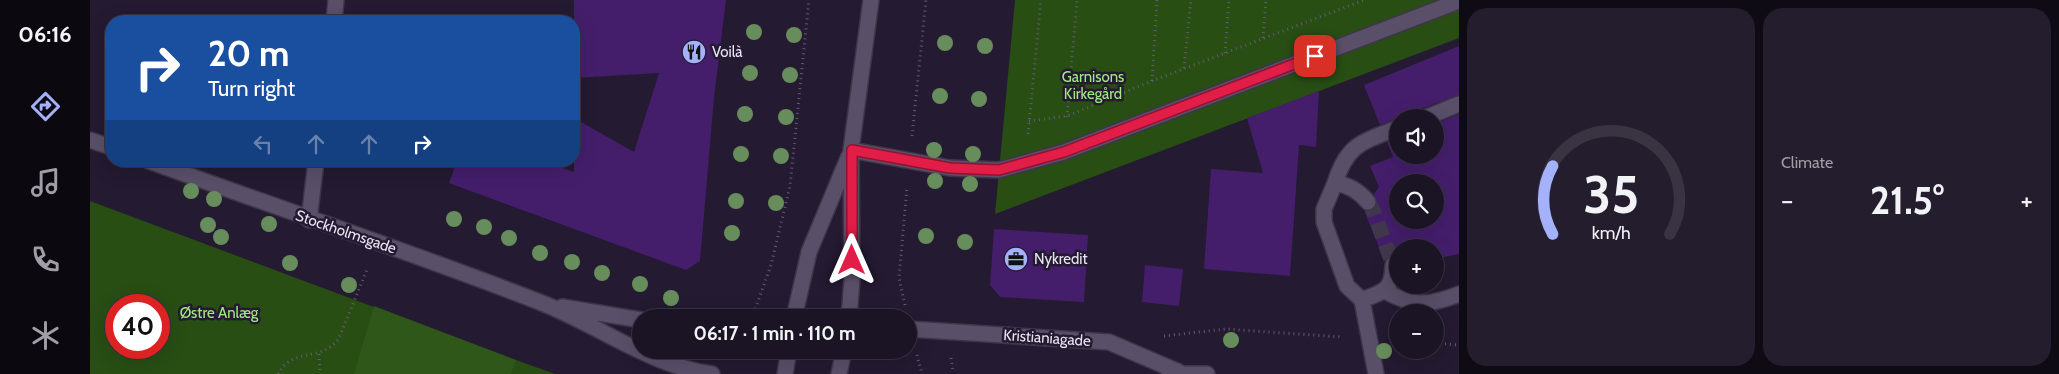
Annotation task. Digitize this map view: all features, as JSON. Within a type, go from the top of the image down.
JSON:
[{"type":"street","points":[[335,15],[336,0]]},
{"type":"street","points":[[850,309],[852,279],[852,150],[871,0]]},
{"type":"street","points":[[852,150],[950,168],[999,170],[1025,164],[1064,152],[1459,1]]},
{"type":"street","points":[[1444,110],[1459,104]]},
{"type":"street","points":[[1376,374],[1362,300],[1347,286],[1324,222],[1324,208],[1341,164],[1360,143],[1389,132]]},
{"type":"street","points":[[90,140],[105,145]]},
{"type":"street","points":[[796,309],[809,252],[852,150]]},
{"type":"street","name":"Stockholmsgade","points":[[165,167],[543,304],[663,361],[698,372],[712,374]]},
{"type":"street","points":[[309,220],[315,167]]},
{"type":"street","points":[[1335,183],[1347,185],[1361,194],[1368,202]]},
{"type":"street","points":[[1362,300],[1385,291],[1389,286]]},
{"type":"street","points":[[1385,291],[1404,302],[1427,303],[1459,294]]},
{"type":"street","name":"Stockholmsgade","points":[[543,304],[632,319]]},
{"type":"street","name":"Kristianiagade","points":[[917,330],[1109,342],[1172,373],[1207,374]]},
{"type":"street","points":[[785,374],[787,359]]},
{"type":"street","points":[[839,374],[842,359]]},
{"type":"path","points":[[755,309],[772,265],[790,186],[808,0]]},
{"type":"path","points":[[1025,164],[1041,0]]},
{"type":"path","points":[[1064,152],[1077,0]]},
{"type":"path","points":[[1152,80],[1157,0]]},
{"type":"path","points":[[1184,68],[1191,0]]},
{"type":"path","points":[[1225,53],[1229,0]]},
{"type":"path","points":[[1263,38],[1266,0]]},
{"type":"path","points":[[1029,121],[1067,116],[1152,80],[1364,0]]},
{"type":"path","points":[[901,265],[899,278],[906,309]]},
{"type":"path","points":[[278,374],[290,360],[308,353],[319,354],[333,347],[339,338],[358,292]]},
{"type":"path","points":[[1157,337],[1225,329],[1369,338]]},
{"type":"path","points":[[1444,343],[1459,344]]},
{"type":"path","points":[[319,354],[320,374]]},
{"type":"path","points":[[950,355],[953,371]]},
{"type":"green space","name":"Garnisons Kirkegård","points":[[1015,0],[1459,0],[1459,38],[995,214]]},
{"type":"green space","name":"Østre Anlæg","points":[[90,201],[516,360],[555,374],[90,374]]},
{"type":"green space","points":[[374,306],[516,360],[511,374],[354,374]]},
{"type":"building","points":[[574,0],[726,0],[714,98],[700,261],[686,270],[449,183],[455,167],[559,167],[574,172],[574,167],[580,167],[580,121],[634,152],[659,73],[580,78],[580,15],[574,15]]},
{"type":"building","points":[[1459,46],[1459,95],[1421,109],[1389,109],[1389,122],[1380,125],[1364,85]]},
{"type":"building","points":[[1319,91],[1316,147],[1299,145],[1290,276],[1204,269],[1211,169],[1263,173],[1247,118]]},
{"type":"building","points":[[1459,114],[1459,254],[1444,257],[1444,239],[1389,239],[1389,256],[1385,261],[1365,213],[1365,211],[1374,209],[1377,205],[1374,194],[1379,187],[1370,166],[1389,159],[1389,164],[1444,164],[1444,120]]},
{"type":"building","points":[[994,229],[1088,235],[1084,302],[1000,297],[990,285]]},
{"type":"building","points":[[1145,265],[1183,269],[1179,306],[1142,302]]},
{"type":"tunnel","points":[[1368,202],[1373,210],[1389,254]]},
{"type":"place","name":"Voilà","points":[[694,52]]},
{"type":"place","name":"Nykredit","points":[[1016,259]]},
{"type":"route","points":[[852,260],[852,150],[950,168],[999,170],[1064,152],[1315,56]]}]
